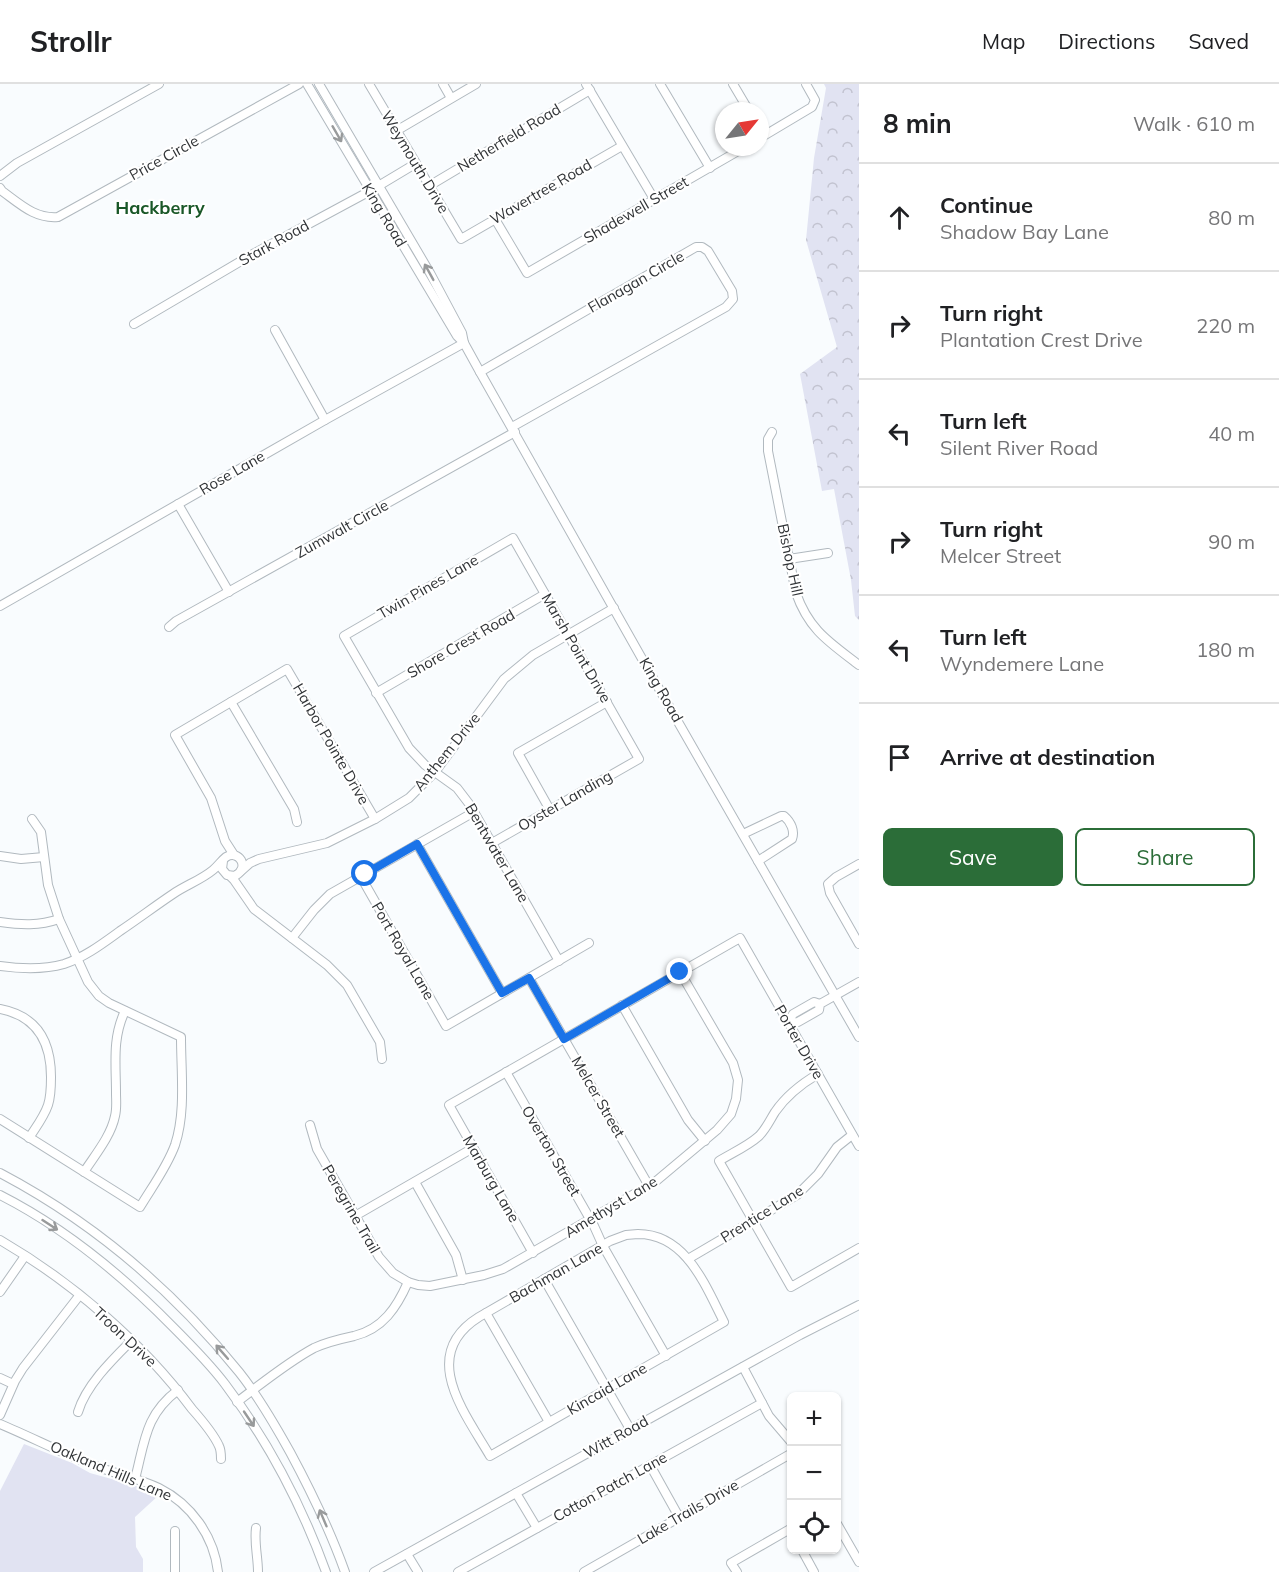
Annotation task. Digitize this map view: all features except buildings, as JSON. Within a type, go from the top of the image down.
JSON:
[{"type":"street","points":[[0,176],[17,163],[159,84]]},
{"type":"street","name":"Price Circle","points":[[0,188],[37,215],[46,218],[58,217],[299,84]]},
{"type":"street","name":"King Road","points":[[307,84],[457,336],[464,343],[859,1036]]},
{"type":"street","name":"King Road","points":[[319,84],[430,273],[462,333],[464,343]]},
{"type":"street","name":"Weymouth Drive","points":[[369,84],[461,239]]},
{"type":"street","points":[[443,84],[451,98]]},
{"type":"street","points":[[396,131],[476,84]]},
{"type":"street","points":[[660,84],[710,168]]},
{"type":"street","points":[[733,84],[744,102]]},
{"type":"street","points":[[769,130],[812,107],[815,103],[814,97],[806,84]]},
{"type":"street","points":[[588,87],[654,199]]},
{"type":"street","name":"Netherfield Road","points":[[429,186],[588,87]]},
{"type":"street","points":[[325,114],[333,109]]},
{"type":"street","name":"Wavertree Road","points":[[461,239],[622,146]]},
{"type":"street","name":"Shadewell Street","points":[[495,219],[527,273],[730,156]]},
{"type":"street","name":"Stark Road","points":[[134,324],[253,254],[415,164]]},
{"type":"street","points":[[402,244],[410,239]]},
{"type":"street","name":"Flanagan Circle","points":[[480,372],[696,247],[702,247],[708,251],[732,291],[733,299],[726,307],[513,430]]},
{"type":"street","points":[[275,330],[325,420]]},
{"type":"street","name":"Rose Lane","points":[[0,606],[464,343]]},
{"type":"street","name":"Zumwalt Circle","points":[[169,627],[513,430]]},
{"type":"street","name":"Bishop Hill","points":[[772,432],[768,439],[768,451],[789,560],[801,608],[819,634],[859,665]]},
{"type":"street","points":[[178,504],[229,592]]},
{"type":"street","name":"Marsh Point Drive","points":[[513,538],[639,759]]},
{"type":"street","name":"Twin Pines Lane","points":[[344,636],[513,538]]},
{"type":"street","points":[[789,560],[828,553]]},
{"type":"street","name":"Shore Crest Road","points":[[376,693],[545,594]]},
{"type":"street","name":"Anthem Drive","points":[[241,872],[250,863],[259,859],[327,843],[375,819],[409,798],[435,772],[504,679],[533,655],[614,608]]},
{"type":"street","name":"Bentwater Lane","points":[[344,636],[409,748],[425,765],[457,789],[474,812],[559,961]]},
{"type":"street","name":"Harbor Pointe Drive","points":[[231,702],[287,669],[375,819]]},
{"type":"street","points":[[297,822],[294,809],[231,702],[175,735],[211,798],[225,841],[226,851],[222,869],[234,880],[254,909],[327,965],[347,985],[380,1042],[382,1059]]},
{"type":"street","points":[[550,810],[518,753],[607,702]]},
{"type":"street","name":"Oyster Landing","points":[[492,843],[639,759]]},
{"type":"street","points":[[292,938],[330,894],[474,812]]},
{"type":"street","points":[[743,834],[781,816],[787,818],[791,824],[793,837],[790,841],[758,861]]},
{"type":"street","points":[[0,1119],[140,1207],[172,1152],[178,1133],[182,1103],[181,1037],[109,1003],[95,992],[88,982],[60,919],[48,885],[40,832],[32,819]]},
{"type":"street","points":[[225,841],[242,863],[240,889]]},
{"type":"street","points":[[417,844],[502,993],[589,943]]},
{"type":"street","points":[[0,966],[40,968],[56,966],[77,959],[91,952],[162,901],[205,876],[229,855],[236,856]]},
{"type":"street","points":[[0,856],[21,859],[44,857]]},
{"type":"street","name":"Anthem Drive","points":[[236,856],[259,859]]},
{"type":"street","points":[[859,864],[828,884],[830,893],[859,943]]},
{"type":"street","points":[[205,876],[218,873],[235,876],[241,872]]},
{"type":"street","name":"Port Royal Lane","points":[[361,877],[446,1026],[502,993]]},
{"type":"street","points":[[0,922],[34,925],[60,919]]},
{"type":"street","name":"Porter Drive","points":[[680,972],[740,938],[859,1146]]},
{"type":"street","points":[[506,1072],[680,972]]},
{"type":"street","name":"Amethyst Lane","points":[[408,1282],[430,1286],[463,1280],[496,1271],[533,1253],[649,1186],[725,1123],[736,1100],[738,1080],[733,1063],[680,972]]},
{"type":"street","name":"Melcer Street","points":[[529,978],[649,1186]]},
{"type":"street","points":[[788,1023],[798,1022],[819,1011],[820,1004],[859,982]]},
{"type":"street","points":[[622,1005],[691,1124],[705,1141]]},
{"type":"street","points":[[0,1009],[13,1012],[28,1020],[42,1037],[50,1056],[51,1091],[45,1112],[29,1138]]},
{"type":"street","points":[[84,1172],[107,1136],[114,1120],[116,1038],[125,1011]]},
{"type":"street","name":"Marburg Lane","points":[[506,1072],[449,1105],[533,1253]]},
{"type":"street","name":"Overton Street","points":[[506,1072],[666,1356]]},
{"type":"street","points":[[818,1074],[790,1095],[758,1137],[719,1161],[791,1287],[859,1248]]},
{"type":"street","name":"Peregrine Trail","points":[[310,1125],[317,1149],[382,1261],[393,1273],[408,1282]]},
{"type":"street","name":"Prentice Lane","points":[[688,1259],[803,1191],[837,1147],[852,1135]]},
{"type":"street","points":[[356,1216],[473,1148]]},
{"type":"street","points":[[0,1173],[63,1210],[124,1253],[179,1305],[240,1373],[271,1417],[310,1488],[345,1572]]},
{"type":"street","points":[[415,1182],[456,1255],[463,1280]]},
{"type":"street","points":[[0,1195],[48,1223],[89,1251],[120,1276],[195,1348],[225,1383],[274,1460],[294,1497],[326,1572]]},
{"type":"street","name":"Bachman Lane","points":[[490,1456],[450,1383],[449,1360],[454,1345],[459,1335],[470,1323],[615,1239],[632,1234],[661,1238],[676,1246],[688,1259]]},
{"type":"street","name":"Troon Drive","points":[[0,1240],[62,1281],[132,1340],[178,1390],[219,1447],[221,1459]]},
{"type":"street","points":[[0,1292],[26,1256]]},
{"type":"street","name":"Kincaid Lane","points":[[490,1456],[724,1322],[688,1259]]},
{"type":"street","points":[[544,1279],[630,1429]]},
{"type":"street","points":[[237,1401],[306,1353],[334,1340],[361,1334],[378,1325],[396,1306],[408,1282]]},
{"type":"street","points":[[0,1415],[23,1368],[80,1296]]},
{"type":"street","name":"Witt Road","points":[[377,1571],[743,1366],[859,1305]]},
{"type":"street","points":[[486,1312],[549,1422]]},
{"type":"street","points":[[78,1412],[82,1400],[101,1374],[132,1340]]},
{"type":"street","points":[[743,1366],[772,1421],[787,1438]]},
{"type":"street","points":[[0,1378],[14,1384]]},
{"type":"street","points":[[135,1479],[153,1417],[166,1399],[178,1390]]},
{"type":"street","name":"Cotton Patch Lane","points":[[458,1572],[762,1403]]},
{"type":"street","name":"Oakland Hills Lane","points":[[0,1424],[95,1466],[158,1487],[177,1498],[199,1522],[210,1542],[218,1572]]},
{"type":"street","name":"Lake Trails Drive","points":[[584,1572],[787,1456]]},
{"type":"street","points":[[650,1465],[679,1516]]},
{"type":"street","points":[[516,1493],[537,1528]]},
{"type":"street","points":[[256,1528],[254,1538],[258,1555],[258,1572]]},
{"type":"street","points":[[841,1529],[859,1562]]},
{"type":"street","points":[[175,1531],[175,1572]]},
{"type":"street","points":[[737,1572],[731,1563],[787,1532]]},
{"type":"street","points":[[407,1554],[418,1572]]},
{"type":"street","points":[[804,1554],[814,1572]]},
{"type":"green space","points":[[824,84],[859,84],[859,620],[855,616],[851,580],[834,489],[822,491],[800,374],[837,347],[806,240],[814,158],[826,88]]},
{"type":"green space","points":[[24,1444],[72,1463],[90,1473],[159,1495],[135,1517],[136,1547],[143,1559],[143,1572],[0,1572],[0,1491]]},
{"type":"district","name":"Hackberry","points":[[160,208]]},
{"type":"route","points":[[365,874],[417,844],[502,993],[529,978],[564,1039],[680,972]]}]
